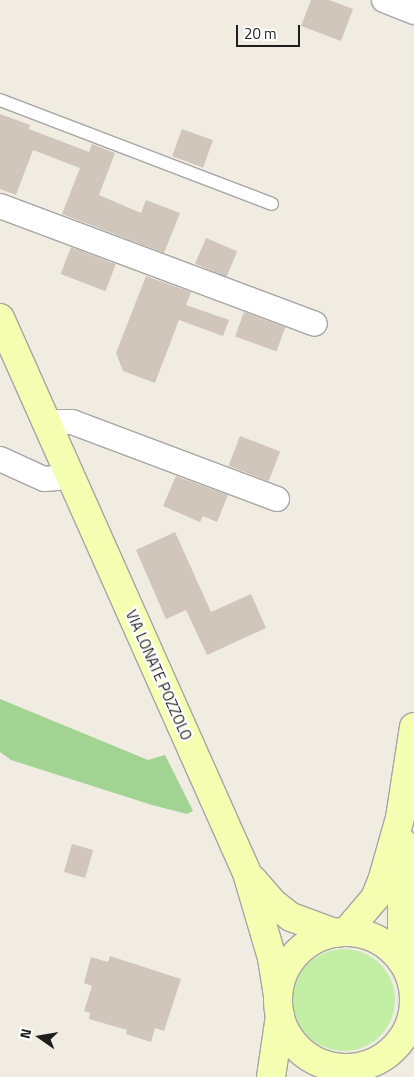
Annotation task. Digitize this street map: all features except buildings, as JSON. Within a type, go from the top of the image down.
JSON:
[{"type":"street","points":[[384,0],[414,12]]},
{"type":"street","points":[[0,206],[315,324]]},
{"type":"street","name":"VIA LONATE POZZOLO","points":[[0,318],[247,873]]},
{"type":"street","points":[[46,422],[72,422],[277,499]]},
{"type":"street","points":[[0,458],[44,479],[71,477]]},
{"type":"street","points":[[271,1077],[282,979],[296,956],[318,939],[341,933],[380,888],[400,818],[414,727]]},
{"type":"street","points":[[390,1077],[398,1044],[412,1018],[414,1003],[413,988],[402,961],[403,872],[400,818]]},
{"type":"street","points":[[247,873],[281,910],[301,922],[377,940],[402,961]]},
{"type":"street","points":[[247,873],[272,958],[279,1006],[297,1047],[310,1057],[337,1070]]},
{"type":"street","points":[[303,1077],[356,1067],[376,1061],[398,1044]]},
{"type":"lane","points":[[0,100],[272,204]]},
{"type":"green space","points":[[0,699],[148,760],[165,755],[193,811],[187,814],[152,805],[11,760],[0,752]]},
{"type":"green space","points":[[344,949],[354,950],[373,957],[387,971],[394,990],[394,1010],[387,1029],[373,1043],[354,1050],[344,1051],[334,1050],[315,1043],[301,1029],[294,1010],[293,1000],[294,990],[301,971],[315,957],[334,950]]}]
